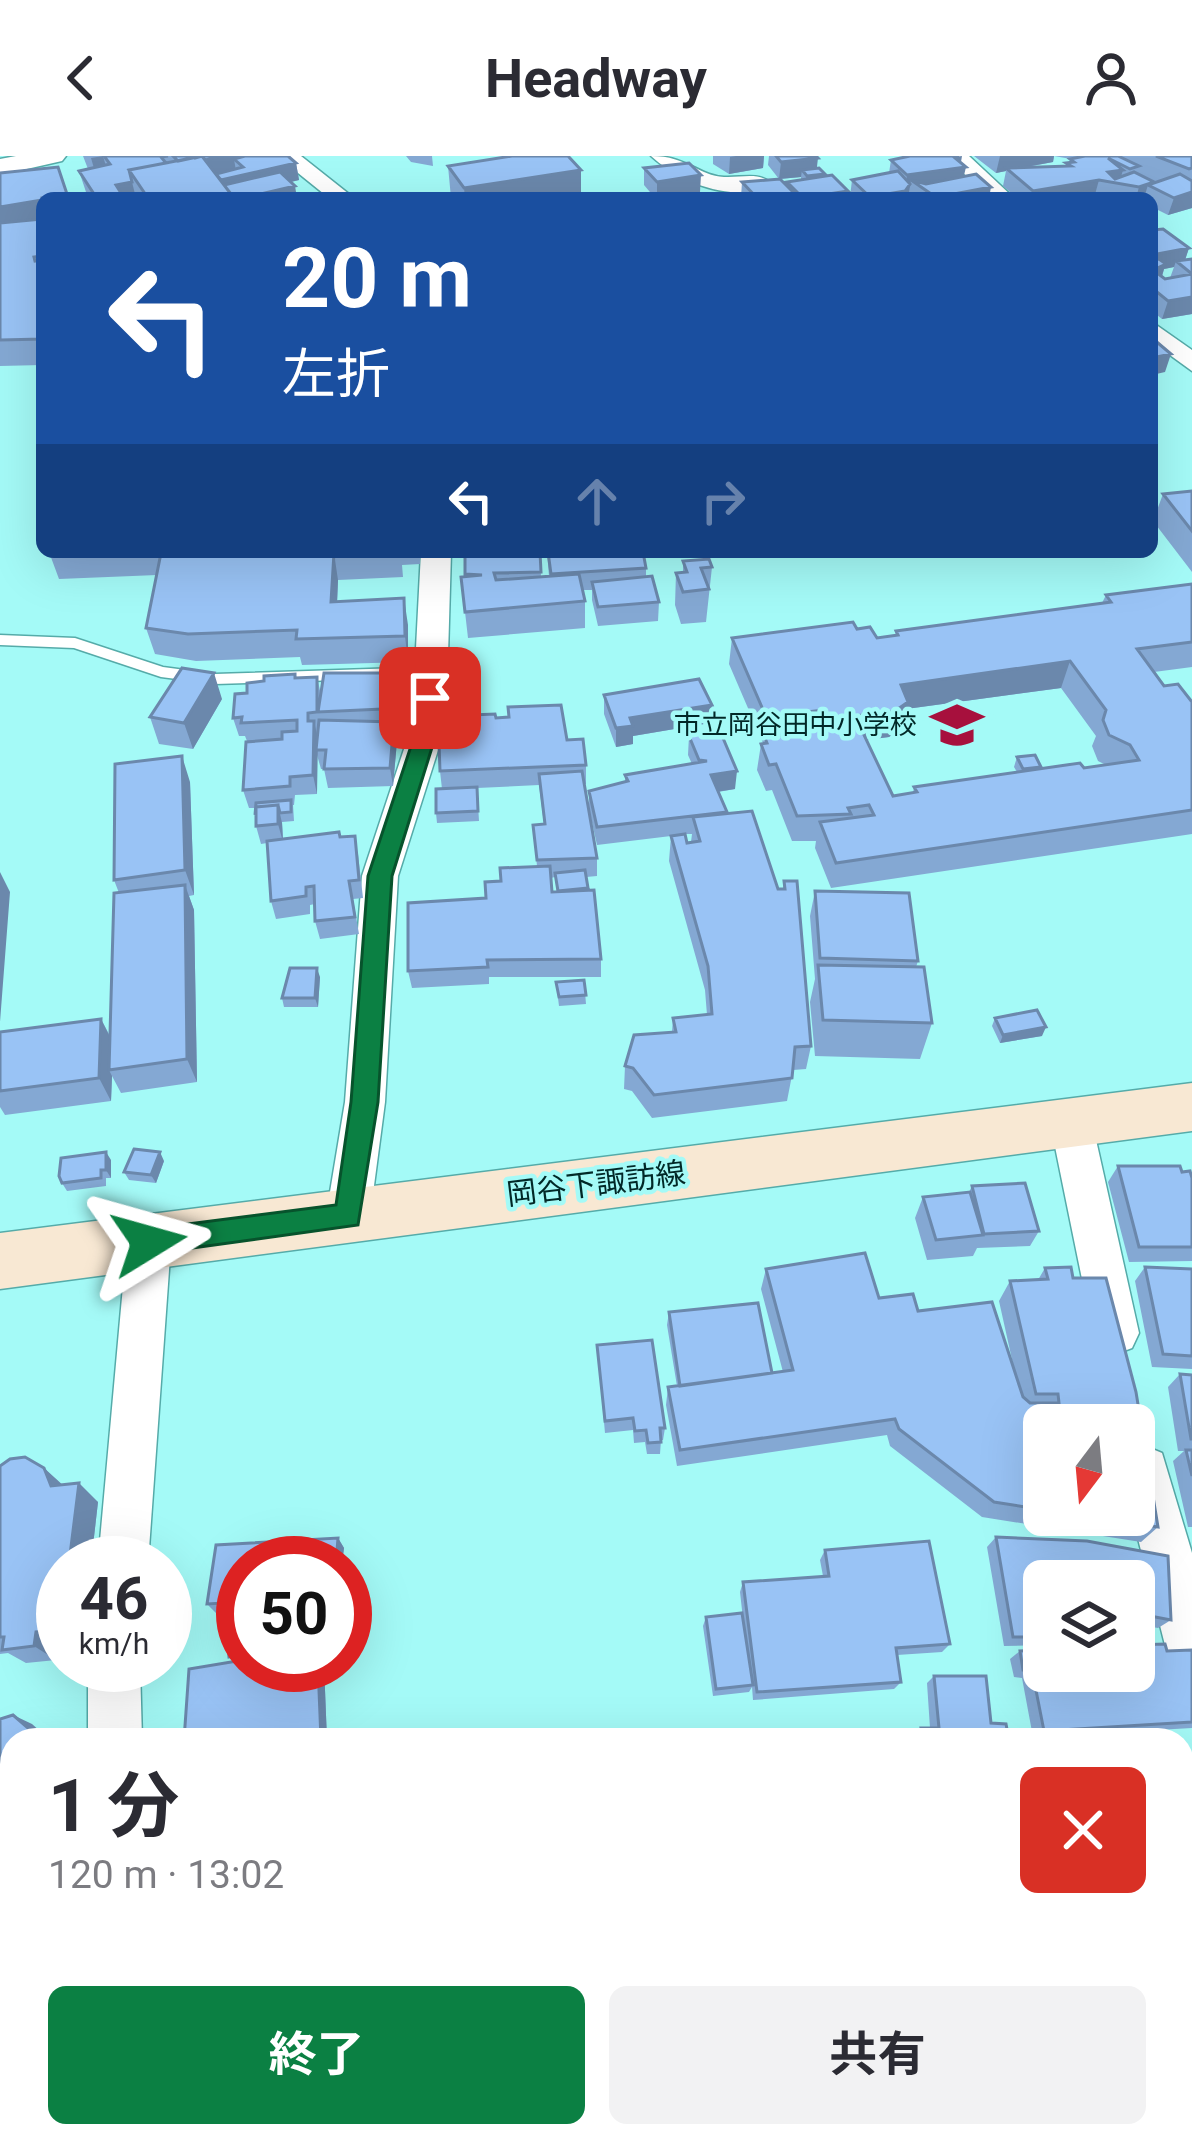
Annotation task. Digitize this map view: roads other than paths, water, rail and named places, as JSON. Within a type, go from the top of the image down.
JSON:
[{"type":"main road","name":"岡谷下諏訪線","points":[[0,1261],[1192,1107]]},
{"type":"street","points":[[0,167],[53,156]]},
{"type":"street","points":[[288,156],[335,192]]},
{"type":"street","points":[[662,156],[714,184],[759,182]]},
{"type":"street","points":[[956,156],[996,192]]},
{"type":"street","points":[[1158,327],[1192,321]]},
{"type":"street","points":[[1158,333],[1192,363]]},
{"type":"street","points":[[348,1216],[364,1102],[380,876],[429,725],[436,558]]},
{"type":"street","points":[[1072,1122],[1129,1395],[1192,1649]]},
{"type":"street","points":[[125,1536],[149,1242]]},
{"type":"street","points":[[114,1692],[115,1728]]},
{"type":"lane","points":[[0,640],[75,643],[160,672],[215,679],[431,672]]},
{"type":"place","name":"市立岡谷田中小学校","points":[[957,725]]}]
